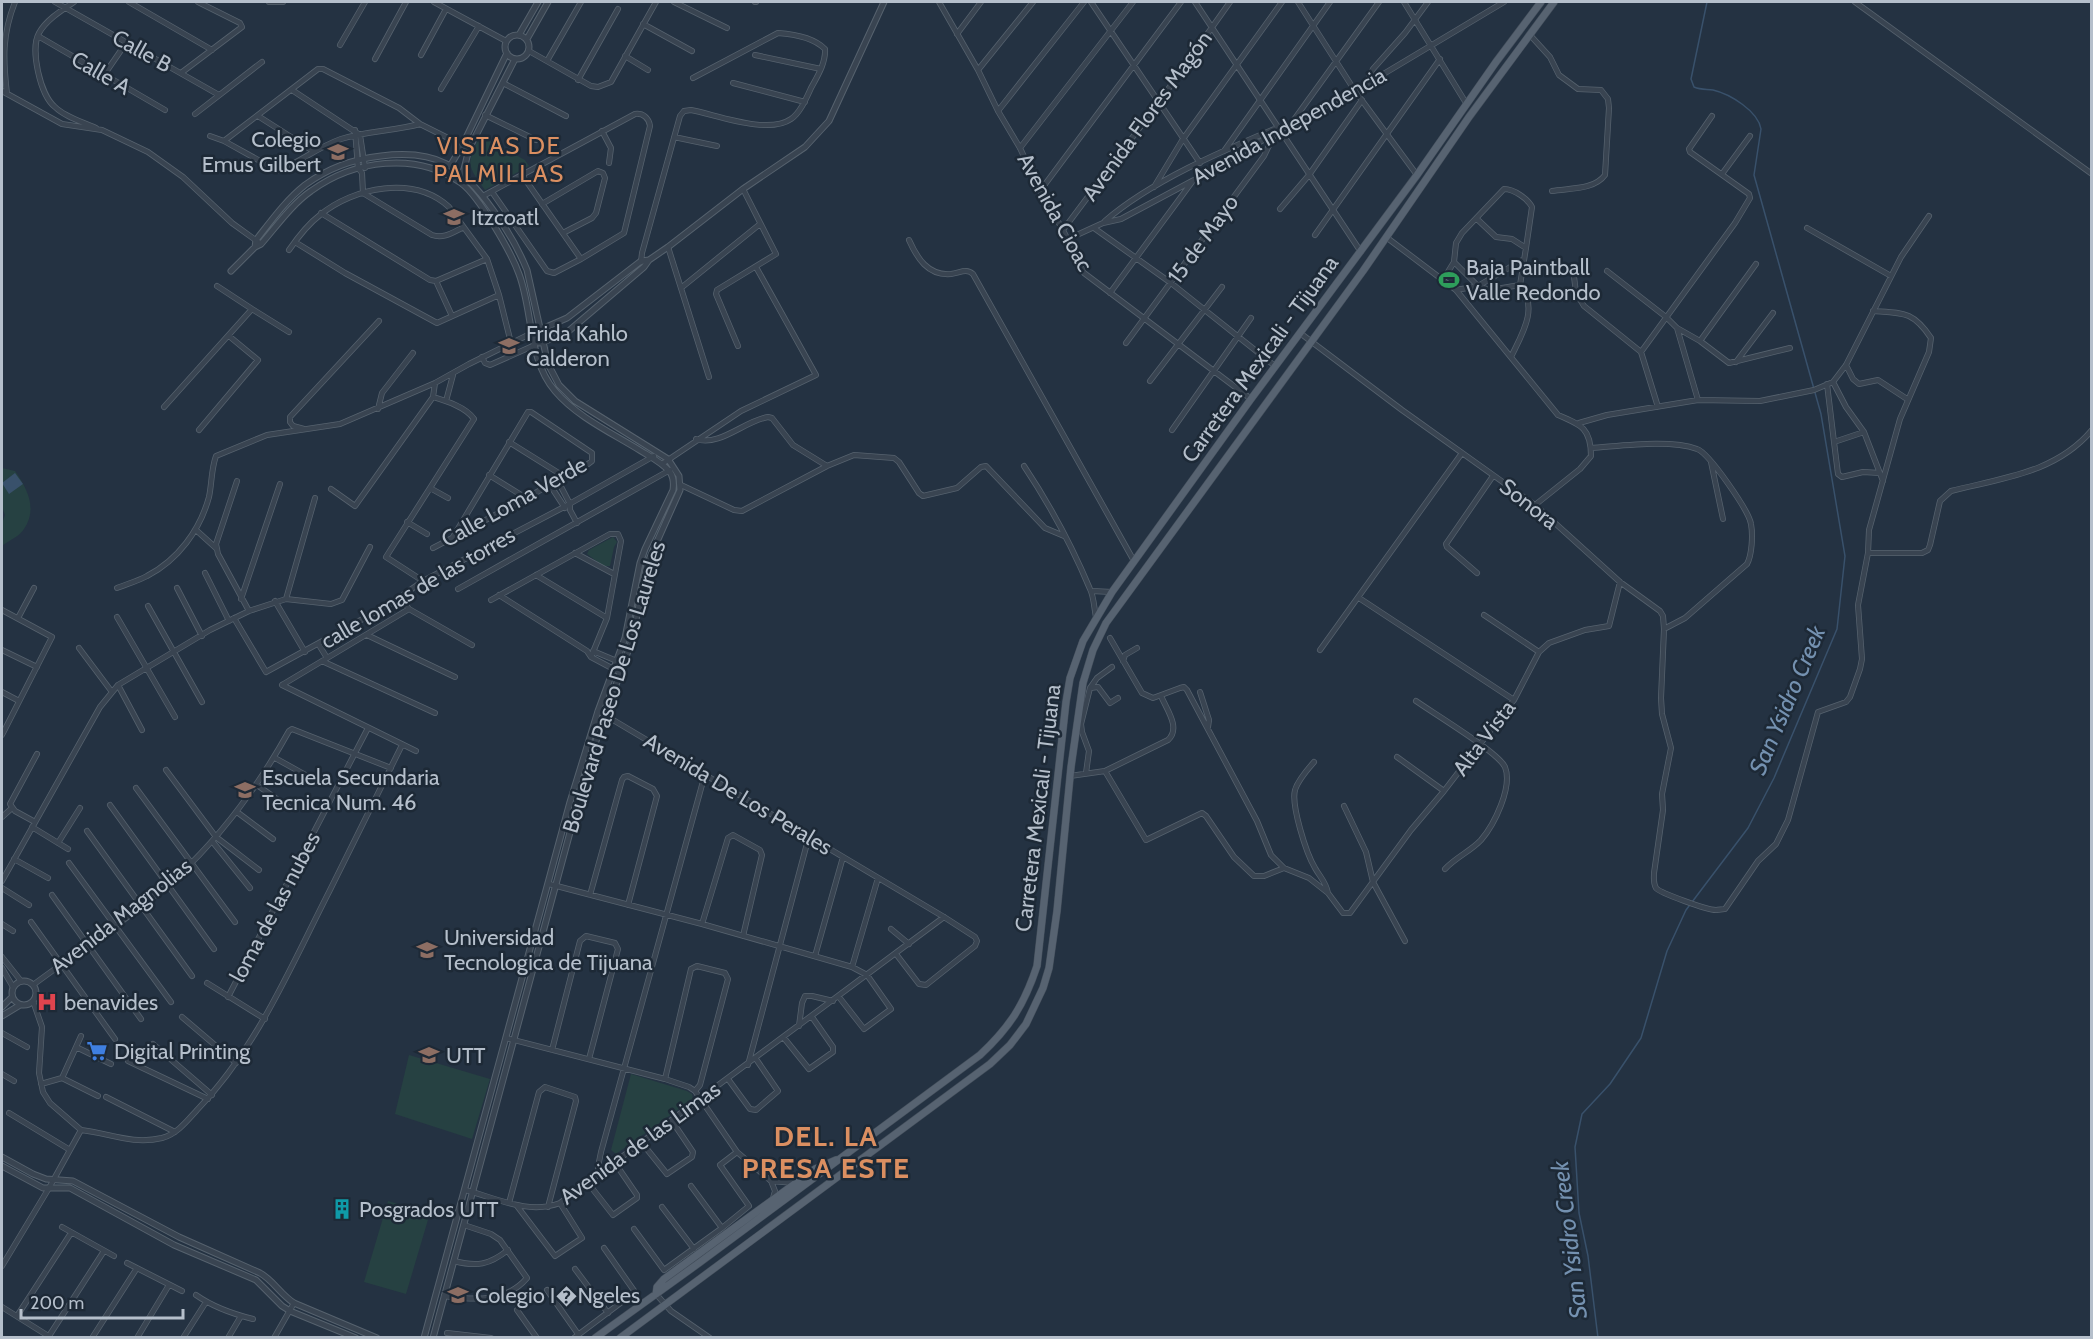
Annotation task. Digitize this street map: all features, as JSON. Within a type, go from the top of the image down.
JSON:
[{"type":"main road","name":"Carretera Mexicali - Tijuana","points":[[595,1338],[980,1055],[1006,1030],[1023,1004],[1037,966],[1068,690],[1078,654],[1096,617],[1251,399],[1361,252],[1466,103],[1541,2]]},
{"type":"main road","name":"Carretera Mexicali - Tijuana","points":[[620,1338],[990,1064],[1019,1034],[1036,1006],[1049,968],[1077,715],[1086,667],[1106,623],[1312,341],[1469,117],[1554,2]]},
{"type":"main road","points":[[656,1293],[657,1287],[664,1280],[796,1183],[821,1165],[841,1159]]},
{"type":"street","points":[[15,2],[6,29],[3,49],[4,92],[62,124],[102,130]]},
{"type":"street","name":"Calle B","points":[[55,2],[219,95]]},
{"type":"street","points":[[74,2],[43,27],[36,43],[40,80],[54,107],[156,158],[183,177],[257,244]]},
{"type":"street","points":[[129,2],[212,50]]},
{"type":"street","points":[[181,73],[242,27],[240,23],[198,2]]},
{"type":"street","points":[[269,2],[283,2]]},
{"type":"street","points":[[340,45],[365,2]]},
{"type":"street","points":[[375,58],[406,2]]},
{"type":"street","points":[[434,2],[506,41]]},
{"type":"street","points":[[519,35],[538,2]]},
{"type":"street","points":[[548,2],[526,39],[529,51],[591,86],[605,86],[611,82],[656,2]]},
{"type":"street","points":[[546,61],[581,2]]},
{"type":"street","points":[[675,2],[727,28]]},
{"type":"street","points":[[482,357],[485,363],[490,365],[564,335],[644,267],[649,260],[743,189],[805,147],[829,121],[884,2]]},
{"type":"street","name":"Avenida Cioac","points":[[939,2],[1020,148],[1084,273],[1251,399]]},
{"type":"street","points":[[957,34],[981,2]]},
{"type":"street","points":[[978,70],[1033,2]]},
{"type":"street","points":[[998,111],[1084,2]]},
{"type":"street","points":[[1091,2],[1200,163]]},
{"type":"street","points":[[1020,148],[1133,2]]},
{"type":"street","points":[[1040,191],[1181,2]]},
{"type":"street","points":[[1196,2],[1361,252]]},
{"type":"street","name":"Avenida Flores Magón","points":[[1063,230],[1159,102],[1230,2]]},
{"type":"street","points":[[1154,187],[1183,139],[1282,2]]},
{"type":"street","points":[[1298,2],[1362,100],[1417,175]]},
{"type":"street","points":[[1223,153],[1330,2]]},
{"type":"street","points":[[1292,124],[1379,2]]},
{"type":"street","points":[[1404,2],[1416,18],[1466,103]]},
{"type":"street","points":[[1370,82],[1369,77],[1373,69],[1428,2]]},
{"type":"street","name":"Avenida Independencia","points":[[1068,239],[1102,223],[1121,219],[1194,180],[1280,129],[1356,91],[1504,2]]},
{"type":"street","points":[[1855,2],[2091,174]]},
{"type":"street","points":[[421,55],[446,9]]},
{"type":"street","points":[[578,80],[618,9]]},
{"type":"street","points":[[643,24],[692,51]]},
{"type":"street","points":[[441,89],[479,26]]},
{"type":"street","points":[[644,267],[641,261],[680,116],[684,111],[691,110],[767,127],[782,124],[792,118],[805,102],[821,69],[825,49],[820,44],[794,34],[778,33],[693,78]]},
{"type":"street","points":[[526,39],[519,35],[512,36],[506,41],[505,50],[515,59],[521,58],[529,51]]},
{"type":"street","points":[[1530,35],[1550,57],[1559,75],[1578,89],[1600,90],[1608,99],[1605,175],[1601,181],[1593,185],[1552,191]]},
{"type":"street","name":"Calle A","points":[[38,36],[165,110]]},
{"type":"street","points":[[104,75],[126,43]]},
{"type":"street","points":[[450,166],[507,53]]},
{"type":"street","points":[[755,55],[821,69]]},
{"type":"street","points":[[625,56],[648,70]]},
{"type":"street","points":[[463,173],[469,149],[515,59]]},
{"type":"street","points":[[1315,235],[1440,59]]},
{"type":"street","points":[[195,114],[262,62]]},
{"type":"street","points":[[224,141],[318,69],[323,69],[399,108],[420,124],[446,136]]},
{"type":"street","points":[[503,83],[566,116]]},
{"type":"street","points":[[733,83],[805,102]]},
{"type":"street","points":[[292,90],[360,135],[420,124]]},
{"type":"street","points":[[1280,209],[1309,175],[1362,100]]},
{"type":"street","points":[[483,196],[638,113],[648,120],[650,126],[625,230],[621,237],[581,259],[550,273],[492,192]]},
{"type":"street","points":[[485,115],[536,140]]},
{"type":"street","points":[[258,116],[313,151]]},
{"type":"street","points":[[1641,352],[1735,223],[1750,198],[1749,194],[1690,152],[1689,148],[1712,116]]},
{"type":"street","points":[[1102,223],[1120,208],[1154,187],[1200,163],[1280,129]]},
{"type":"street","points":[[602,131],[611,148],[609,163]]},
{"type":"street","points":[[210,136],[224,141],[278,171],[313,151],[355,133]]},
{"type":"street","points":[[355,133],[363,193]]},
{"type":"street","name":"15 de Mayo","points":[[1126,343],[1264,156],[1275,133]]},
{"type":"street","points":[[360,135],[366,167]]},
{"type":"street","points":[[1722,174],[1750,136]]},
{"type":"street","points":[[674,137],[717,146]]},
{"type":"street","points":[[257,244],[288,202],[304,186],[330,170],[365,157],[418,154],[463,173],[483,196],[512,238],[526,270],[552,375],[567,394],[668,459],[675,467],[681,485],[734,510],[742,511],[827,466],[854,456],[894,458],[923,496],[957,488],[981,467],[986,466],[1045,528],[1064,536]]},
{"type":"street","points":[[231,271],[310,191],[336,177],[360,171],[366,167],[404,162],[417,163],[434,169],[463,184],[500,234],[515,262],[523,287],[535,345],[549,385],[564,401],[662,464],[669,471]]},
{"type":"street","points":[[542,204],[598,171],[603,173],[605,178],[596,213],[592,218],[563,233]]},
{"type":"street","points":[[522,175],[581,259]]},
{"type":"street","points":[[1110,293],[1194,180]]},
{"type":"street","points":[[290,250],[321,213],[342,200],[363,193],[411,188],[442,200],[487,260],[499,295],[511,343]]},
{"type":"street","points":[[738,346],[717,290],[776,254],[743,189]]},
{"type":"street","points":[[1443,280],[1454,262],[1456,243],[1462,233],[1501,191],[1509,189],[1529,201],[1532,207],[1520,285],[1528,296],[1529,317],[1511,357]]},
{"type":"street","points":[[363,193],[432,236],[446,236],[462,228]]},
{"type":"street","points":[[321,213],[430,280],[436,280],[487,260]]},
{"type":"street","points":[[1580,423],[1607,415],[1698,400],[1760,401],[1804,392],[1833,382],[1846,365],[1914,235],[1929,216]]},
{"type":"street","points":[[1477,219],[1496,237],[1512,239],[1526,248]]},
{"type":"street","points":[[681,288],[760,224]]},
{"type":"street","points":[[1094,228],[1172,283],[1275,366]]},
{"type":"street","points":[[1808,228],[1891,276]]},
{"type":"street","points":[[1386,237],[1456,290],[1558,415],[1580,423],[1590,436],[1591,456],[1580,469],[1535,506]]},
{"type":"street","points":[[909,240],[916,257],[925,267],[942,274],[965,270],[973,274],[1134,561]]},
{"type":"street","points":[[295,242],[345,273],[436,323],[499,295]]},
{"type":"street","points":[[668,247],[709,377]]},
{"type":"street","points":[[1456,290],[1478,286],[1524,259]]},
{"type":"street","points":[[117,588],[149,576],[177,553],[196,530],[209,496],[216,456],[267,435],[340,424],[378,409],[567,318],[641,261],[649,260]]},
{"type":"street","points":[[1454,262],[1478,286],[1490,290],[1520,285]]},
{"type":"street","points":[[1700,341],[1756,264]]},
{"type":"street","points":[[662,464],[696,439],[749,406],[773,397],[816,375],[756,267]]},
{"type":"street","points":[[1573,268],[1576,293],[1584,306],[1641,352],[1658,407]]},
{"type":"street","points":[[1607,271],[1677,328],[1700,341],[1729,363],[1790,348]]},
{"type":"street","points":[[436,280],[452,316]]},
{"type":"street","points":[[217,286],[290,332]]},
{"type":"street","points":[[1150,381],[1222,287]]},
{"type":"street","points":[[164,407],[252,309]]},
{"type":"street","points":[[1873,311],[1905,313],[1922,323],[1931,338],[1929,352],[1907,399],[1883,481],[1869,530],[1869,554],[1922,553],[1928,550],[1940,501],[1945,495],[1951,491],[2040,468],[2059,460],[2079,445],[2091,430]]},
{"type":"street","points":[[1736,362],[1773,313]]},
{"type":"street","points":[[1172,430],[1251,318]]},
{"type":"street","points":[[307,430],[293,426],[290,417],[379,321]]},
{"type":"street","points":[[1677,328],[1698,400]]},
{"type":"street","name":"Sonora","points":[[1300,333],[1535,506],[1620,582],[1660,610],[1664,616],[1662,714],[1671,748],[1662,794],[1663,810],[1654,884],[1657,890],[1698,906],[1716,910],[1725,909],[1758,861],[1776,844],[1788,820],[1818,712],[1840,705],[1850,697],[1862,659],[1858,604],[1869,554]]},
{"type":"street","points":[[199,430],[258,360],[229,336]]},
{"type":"street","points":[[378,409],[382,393],[413,353]]},
{"type":"street","points":[[1846,365],[1852,379],[1859,384],[1878,380],[1907,399]]},
{"type":"street","points":[[446,401],[453,374]]},
{"type":"street","points":[[1833,382],[1846,407],[1864,432],[1883,481]]},
{"type":"street","points":[[331,489],[355,506],[433,397],[435,383]]},
{"type":"street","points":[[1827,384],[1839,476],[1863,472],[1880,473]]},
{"type":"street","points":[[423,582],[386,557],[474,419],[470,414],[446,401],[433,397]]},
{"type":"street","name":"Calle Loma Verde","points":[[433,548],[558,481],[588,464],[594,457],[589,449],[528,412],[509,442]]},
{"type":"street","points":[[696,439],[704,442],[715,439],[768,417],[772,418],[793,445],[827,466]]},
{"type":"street","points":[[1834,442],[1864,432]]},
{"type":"street","points":[[453,537],[509,442],[565,477]]},
{"type":"street","points":[[1591,448],[1672,444],[1699,449],[1711,460],[1750,521],[1750,559],[1685,618],[1664,629]]},
{"type":"street","points":[[568,507],[659,453]]},
{"type":"street","points":[[1320,650],[1462,453]]},
{"type":"street","points":[[1711,460],[1723,519]]},
{"type":"street","points":[[1024,466],[1051,507],[1092,591],[1096,617]]},
{"type":"street","points":[[458,590],[675,467]]},
{"type":"street","name":"Boulevard Paseo De Los Laureles","points":[[424,1338],[570,802],[629,621],[642,556],[673,490],[673,479],[669,471]]},
{"type":"street","points":[[489,475],[526,498]]},
{"type":"street","points":[[1477,573],[1446,544],[1493,476]]},
{"type":"street","points":[[237,481],[216,544],[241,599],[249,611]]},
{"type":"street","points":[[558,481],[577,523]]},
{"type":"street","points":[[241,599],[279,484]]},
{"type":"street","points":[[550,485],[568,507]]},
{"type":"street","name":"Boulevard Paseo De Los Laureles","points":[[433,1338],[591,755],[624,664],[636,623],[647,564],[681,485]]},
{"type":"street","points":[[430,489],[448,498]]},
{"type":"street","points":[[286,599],[315,498]]},
{"type":"street","name":"calle lomas de las torres","points":[[232,619],[266,672],[319,645],[423,582],[568,507]]},
{"type":"street","points":[[407,522],[427,534]]},
{"type":"street","points":[[196,530],[217,549]]},
{"type":"street","points":[[491,600],[610,534],[618,534],[621,541],[607,618],[591,657]]},
{"type":"street","points":[[2,881],[96,714],[118,685],[249,611],[286,599],[331,604],[342,600],[370,547]]},
{"type":"street","points":[[575,553],[614,574]]},
{"type":"street","points":[[205,573],[232,619]]},
{"type":"street","points":[[536,575],[607,618]]},
{"type":"street","points":[[1484,615],[1539,652],[1549,643],[1585,630],[1609,626],[1620,582]]},
{"type":"street","points":[[18,618],[34,588]]},
{"type":"street","points":[[177,588],[202,636]]},
{"type":"street","points":[[1092,591],[1112,592]]},
{"type":"street","points":[[500,595],[587,651],[591,657],[621,673]]},
{"type":"street","points":[[400,597],[409,609],[472,645]]},
{"type":"street","points":[[1359,598],[1514,700]]},
{"type":"street","points":[[275,602],[305,652]]},
{"type":"street","points":[[148,606],[202,702]]},
{"type":"street","name":"calle lomas de las torres","points":[[368,728],[282,685],[409,609]]},
{"type":"street","points":[[2,610],[52,637],[2,733]]},
{"type":"street","points":[[117,617],[175,717]]},
{"type":"street","points":[[367,635],[455,677]]},
{"type":"street","points":[[1110,638],[1142,693],[1154,698],[1184,687],[1257,821],[1271,855],[1284,868],[1309,878],[1328,892]]},
{"type":"street","points":[[319,645],[327,658]]},
{"type":"street","points":[[79,648],[112,692]]},
{"type":"street","points":[[1123,661],[1125,655],[1137,648]]},
{"type":"street","points":[[2,650],[37,668]]},
{"type":"street","points":[[587,651],[594,650],[624,664]]},
{"type":"street","name":"Alta Vista","points":[[1328,892],[1343,913],[1350,913],[1411,830],[1514,700],[1539,652]]},
{"type":"street","points":[[322,661],[435,714]]},
{"type":"street","points":[[1086,773],[1089,751],[1081,724],[1090,688],[1097,678],[1112,667]]},
{"type":"street","points":[[118,685],[142,730]]},
{"type":"street","points":[[1090,688],[1098,687],[1110,703],[1118,698]]},
{"type":"street","points":[[2,692],[20,701]]},
{"type":"street","points":[[1200,692],[1209,720],[1208,730]]},
{"type":"street","points":[[1070,776],[1105,771],[1173,736],[1173,722],[1161,696]]},
{"type":"street","points":[[1416,701],[1496,756],[1506,770],[1502,802],[1494,821],[1480,841],[1445,868]]},
{"type":"street","name":"Avenida De Los Perales","points":[[598,711],[605,713],[944,917],[975,937],[977,941],[926,985],[919,984],[896,954]]},
{"type":"street","points":[[368,728],[416,751]]},
{"type":"street","name":"loma de las nubes","points":[[228,997],[368,728]]},
{"type":"street","name":"Avenida Magnolias","points":[[33,985],[141,906],[191,863],[237,812],[275,758],[289,731],[292,729],[356,753]]},
{"type":"street","points":[[2,957],[21,981],[33,985],[36,991],[33,1001],[42,1027],[39,1073],[41,1084],[50,1103],[81,1130],[99,1132],[127,1140],[161,1138],[175,1132],[210,1097],[265,1019],[402,745]]},
{"type":"street","points":[[356,753],[391,768]]},
{"type":"street","points":[[37,754],[10,804],[12,808],[68,849]]},
{"type":"street","points":[[1397,757],[1444,791]]},
{"type":"street","points":[[275,758],[311,778]]},
{"type":"street","points":[[1314,762],[1296,786],[1295,802],[1309,853],[1325,881],[1328,892]]},
{"type":"street","points":[[166,770],[250,888]]},
{"type":"street","points":[[1105,771],[1146,840],[1202,813],[1234,857],[1254,876],[1264,876],[1284,868]]},
{"type":"street","points":[[599,1174],[601,1152],[705,774]]},
{"type":"street","points":[[590,895],[622,780],[628,776],[653,789],[657,796],[628,905]]},
{"type":"street","points":[[257,785],[291,809]]},
{"type":"street","points":[[136,788],[235,922]]},
{"type":"street","points":[[110,805],[214,949]]},
{"type":"street","points":[[1344,806],[1366,852],[1373,882],[1405,941]]},
{"type":"street","points":[[58,843],[80,807]]},
{"type":"street","points":[[2,817],[12,808]]},
{"type":"street","points":[[237,812],[273,839]]},
{"type":"street","points":[[87,831],[192,976]]},
{"type":"street","points":[[702,924],[728,838],[733,835],[760,850],[762,855],[743,936]]},
{"type":"street","points":[[748,1065],[809,836]]},
{"type":"street","points":[[214,839],[259,870]]},
{"type":"street","points":[[816,956],[843,857]]},
{"type":"street","points":[[14,859],[48,878]]},
{"type":"street","points":[[69,863],[171,1002]]},
{"type":"street","points":[[241,876],[248,863]]},
{"type":"street","points":[[852,967],[878,878]]},
{"type":"street","points":[[549,884],[702,924],[852,967],[867,975],[891,1009],[866,1029],[861,1027],[839,997]]},
{"type":"street","points":[[2,888],[29,905]]},
{"type":"street","points":[[52,895],[141,1019]]},
{"type":"street","name":"Avenida de las Limas","points":[[465,1190],[517,1206],[548,1208],[560,1203],[944,917]]},
{"type":"street","points":[[31,922],[115,1039]]},
{"type":"street","points":[[2,924],[13,931]]},
{"type":"street","points":[[891,929],[909,944]]},
{"type":"street","points":[[552,1050],[580,940],[586,936],[615,943],[618,946],[589,1059]]},
{"type":"street","points":[[664,1079],[691,969],[697,966],[725,973],[728,979],[700,1085],[695,1091]]},
{"type":"street","points":[[2,968],[13,987],[12,998],[2,1006]]},
{"type":"street","points":[[13,987],[21,981]]},
{"type":"street","points":[[207,983],[265,1019]]},
{"type":"street","points":[[799,1026],[805,996],[833,1001]]},
{"type":"street","points":[[12,998],[20,1005]]},
{"type":"street","points":[[2,1016],[20,1005],[33,1001]]},
{"type":"street","points":[[182,1017],[236,1063]]},
{"type":"street","points":[[784,1038],[806,1068],[811,1068],[825,1058],[834,1050],[812,1017]]},
{"type":"street","points":[[2,1033],[27,1047]]},
{"type":"street","points":[[62,1078],[81,1036]]},
{"type":"street","points":[[506,1038],[689,1087],[695,1091],[737,1152],[771,1181],[775,1191],[773,1200]]},
{"type":"street","points":[[153,1044],[210,1097]]},
{"type":"street","points":[[76,1047],[111,1064]]},
{"type":"street","points":[[728,1079],[750,1109],[756,1110],[778,1091],[756,1059]]},
{"type":"street","points":[[128,1061],[210,1097]]},
{"type":"street","points":[[2,1074],[14,1081]]},
{"type":"street","points":[[41,1084],[62,1078],[98,1096]]},
{"type":"street","points":[[509,1203],[538,1092],[545,1087],[574,1097],[576,1101],[548,1208]]},
{"type":"street","points":[[106,1097],[175,1132]]},
{"type":"street","points":[[9,1113],[70,1150]]},
{"type":"street","points":[[642,1143],[667,1174],[692,1157],[693,1152],[672,1121]]},
{"type":"street","points":[[2,1266],[50,1188],[81,1130]]},
{"type":"street","points":[[634,1229],[664,1270],[748,1209],[749,1206],[720,1165],[737,1152]]},
{"type":"street","points":[[2,1157],[46,1179],[73,1181],[179,1238],[260,1272],[294,1303],[376,1338]]},
{"type":"street","points":[[588,1183],[613,1215],[637,1198],[615,1163]]},
{"type":"street","points":[[2,1166],[36,1185],[70,1188],[174,1245],[256,1280],[290,1311],[356,1338]]},
{"type":"street","points":[[771,1181],[796,1183]]},
{"type":"street","points":[[691,1186],[722,1228]]},
{"type":"street","points":[[517,1206],[555,1256],[582,1238],[560,1203]]},
{"type":"street","points":[[662,1207],[694,1249]]},
{"type":"street","points":[[444,1296],[471,1300],[492,1298],[512,1290],[527,1278],[496,1237],[464,1226]]},
{"type":"street","points":[[62,1227],[114,1256]]},
{"type":"street","points":[[17,1316],[71,1233]]},
{"type":"street","points":[[547,1290],[576,1336],[608,1313],[634,1292],[604,1248]]},
{"type":"street","points":[[454,1261],[478,1265],[489,1262],[508,1250]]},
{"type":"street","points":[[2,1307],[51,1337],[104,1251]]},
{"type":"street","points":[[127,1263],[182,1291]]},
{"type":"street","points":[[92,1338],[137,1268]]},
{"type":"street","points":[[574,1269],[608,1313]]},
{"type":"street","points":[[137,1338],[169,1285]]},
{"type":"street","points":[[656,1293],[664,1304],[710,1338]]},
{"type":"street","points":[[196,1295],[206,1302],[253,1319]]},
{"type":"street","points":[[183,1338],[206,1302]]},
{"type":"street","points":[[274,1338],[294,1303]]},
{"type":"street","points":[[517,1310],[537,1338]]},
{"type":"street","points":[[228,1338],[241,1316]]},
{"type":"street","points":[[447,1333],[490,1337]]},
{"type":"green space","points":[[480,136],[525,160],[529,166],[485,190],[470,164],[472,153]]},
{"type":"green space","points":[[2,468],[15,471],[23,484],[29,499],[30,514],[22,532],[2,546],[2,523],[5,515],[2,507]]},
{"type":"green space","points":[[613,537],[617,542],[610,566],[603,566],[587,554],[589,550]]},
{"type":"green space","points":[[409,1055],[490,1079],[472,1139],[395,1114]]},
{"type":"green space","points":[[631,1074],[687,1091],[692,1094],[693,1099],[616,1154],[611,1150]]},
{"type":"green space","points":[[388,1201],[430,1213],[406,1294],[364,1282]]},
{"type":"water","points":[[15,473],[23,484],[9,494],[2,483]]},
{"type":"waterway","name":"San Ysidro Creek","points":[[1598,1338],[1588,1256],[1579,1213],[1575,1147],[1582,1114],[1610,1084],[1641,1038],[1667,951],[1686,910],[1748,828],[1774,778],[1837,629],[1845,556],[1821,414],[1754,175],[1761,129],[1759,122],[1735,99],[1720,92],[1694,87],[1691,79],[1707,2]]},
{"type":"place","name":"Colegio Emus Gilbert","points":[[338,152]]},
{"type":"place","name":"Itzcoatl","points":[[454,217]]},
{"type":"place","name":"Baja Paintball Valle Redondo","points":[[1449,280]]},
{"type":"place","name":"Frida Kahlo Calderon","points":[[509,346]]},
{"type":"place","name":"Escuela Secundaria Tecnica Num. 46","points":[[245,790]]},
{"type":"place","name":"Universidad Tecnologica de Tijuana","points":[[427,950]]},
{"type":"place","name":"benavides","points":[[47,1002]]},
{"type":"place","name":"Digital Printing","points":[[97,1051]]},
{"type":"place","name":"UTT","points":[[429,1055]]},
{"type":"place","name":"Posgrados UTT","points":[[342,1209]]},
{"type":"place","name":"Colegio I�Ngeles","points":[[458,1295]]},
{"type":"district","name":"VISTAS DE PALMILLAS","points":[[499,159]]},
{"type":"district","name":"DEL. LA PRESA ESTE","points":[[826,1152]]}]
